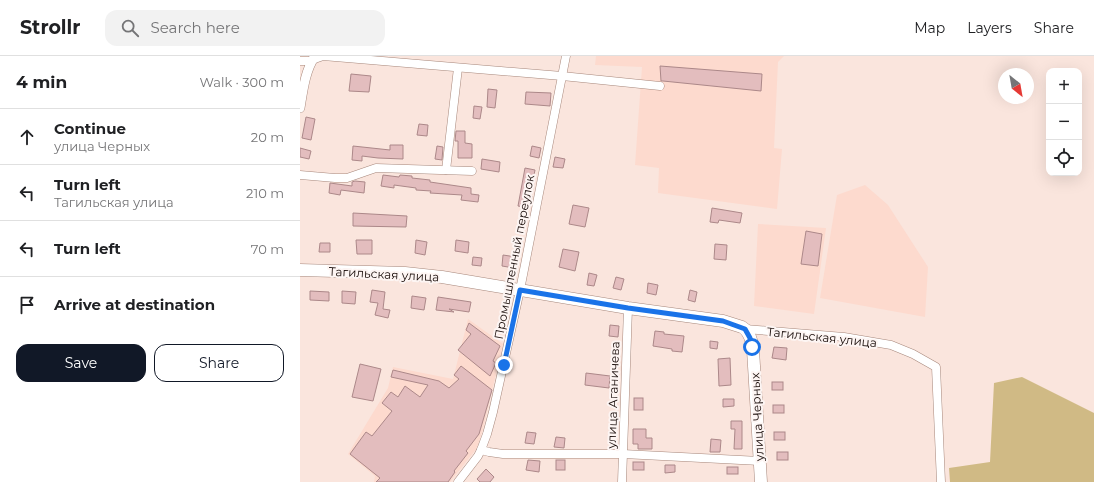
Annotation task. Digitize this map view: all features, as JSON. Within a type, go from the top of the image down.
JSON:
[{"type":"main road","name":"Тагильская улица","points":[[300,270],[405,273],[442,277],[628,308],[723,321],[745,329]]},
{"type":"main road","name":"улица Черных","points":[[745,329],[750,338],[754,366],[761,482]]},
{"type":"street","points":[[300,61],[304,62],[323,56],[562,76],[660,86]]},
{"type":"street","name":"Промышленный переулок","points":[[458,482],[481,450],[497,397],[520,290],[566,56]]},
{"type":"street","points":[[300,108],[306,76],[314,58]]},
{"type":"street","points":[[446,170],[458,68]]},
{"type":"street","points":[[300,175],[347,178],[376,168],[472,171]]},
{"type":"street","name":"улица Аганичева","points":[[622,482],[628,308]]},
{"type":"street","name":"Тагильская улица","points":[[745,329],[844,337],[891,345],[913,354],[936,367],[941,482]]},
{"type":"street","points":[[481,450],[503,454],[623,454],[760,461]]},
{"type":"shaded area","points":[[596,56],[784,56],[778,62],[774,148],[782,149],[777,209],[658,193],[659,168],[635,165],[642,67],[595,65]]},
{"type":"shaded area","points":[[865,185],[888,205],[928,267],[925,317],[820,298],[837,195]]},
{"type":"shaded area","points":[[758,224],[826,228],[814,314],[754,306]]},
{"type":"shaded area","points":[[468,319],[503,344],[483,429],[477,448],[450,482],[374,482],[375,476],[348,454],[388,388],[393,367],[453,379]]},
{"type":"shaded area","points":[[1022,377],[1094,413],[1094,482],[950,482],[949,468],[990,462],[994,383]]},
{"type":"building","points":[[660,66],[762,74],[761,91],[661,81]]},
{"type":"building","points":[[351,74],[371,76],[369,92],[349,91]]},
{"type":"building","points":[[488,89],[497,90],[495,108],[487,107]]},
{"type":"building","points":[[526,92],[551,93],[550,106],[525,104]]},
{"type":"building","points":[[474,106],[482,107],[480,119],[473,118]]},
{"type":"building","points":[[306,117],[315,119],[311,140],[302,138]]},
{"type":"building","points":[[419,124],[428,125],[427,136],[417,135]]},
{"type":"building","points":[[456,131],[465,131],[465,143],[472,144],[472,158],[458,158],[458,141],[455,141]]},
{"type":"building","points":[[390,145],[403,145],[403,159],[362,156],[362,161],[352,160],[353,146],[390,150]]},
{"type":"building","points":[[437,146],[443,147],[442,160],[435,159]]},
{"type":"building","points":[[532,146],[541,148],[539,158],[530,156]]},
{"type":"building","points":[[300,148],[311,151],[309,159],[300,157]]},
{"type":"building","points":[[555,157],[565,159],[563,168],[553,167]]},
{"type":"building","points":[[482,159],[500,162],[499,172],[481,169]]},
{"type":"building","points":[[525,168],[535,170],[529,208],[518,206]]},
{"type":"building","points":[[383,175],[399,177],[400,175],[412,176],[412,178],[430,180],[430,182],[471,188],[471,194],[479,195],[478,202],[461,200],[462,195],[430,193],[431,191],[416,190],[416,188],[394,185],[394,188],[381,186]]},
{"type":"building","points":[[352,182],[365,182],[364,193],[341,190],[340,195],[329,193],[330,183],[352,186]]},
{"type":"building","points":[[573,205],[589,208],[585,227],[569,224]]},
{"type":"building","points":[[712,208],[742,213],[740,223],[719,220],[718,223],[710,222]]},
{"type":"building","points":[[353,213],[407,216],[406,227],[353,226]]},
{"type":"building","points":[[806,231],[822,234],[818,266],[801,264]]},
{"type":"building","points":[[356,240],[372,240],[372,254],[357,254]]},
{"type":"building","points":[[416,240],[427,242],[425,255],[415,253]]},
{"type":"building","points":[[456,240],[469,242],[468,253],[455,251]]},
{"type":"building","points":[[320,243],[330,243],[330,252],[319,252]]},
{"type":"building","points":[[715,244],[727,245],[726,260],[714,259]]},
{"type":"building","points":[[563,249],[579,252],[575,271],[559,267]]},
{"type":"building","points":[[503,255],[516,257],[514,268],[502,266]]},
{"type":"building","points":[[473,257],[482,258],[481,266],[472,265]]},
{"type":"building","points":[[589,273],[597,275],[594,286],[587,285]]},
{"type":"building","points":[[616,277],[624,279],[621,290],[613,288]]},
{"type":"building","points":[[648,283],[658,285],[656,295],[647,293]]},
{"type":"building","points":[[372,290],[385,292],[383,309],[390,310],[388,318],[375,315],[378,303],[370,302]]},
{"type":"building","points":[[690,290],[697,292],[695,302],[688,300]]},
{"type":"building","points":[[310,291],[329,292],[329,301],[310,300]]},
{"type":"building","points":[[342,291],[356,292],[355,304],[342,303]]},
{"type":"building","points":[[412,296],[426,298],[424,310],[411,308]]},
{"type":"building","points":[[438,297],[471,302],[469,312],[449,309],[454,312],[436,310]]},
{"type":"building","points":[[469,323],[500,346],[493,361],[496,363],[490,376],[458,350],[471,334],[466,330]]},
{"type":"building","points":[[610,325],[619,326],[618,337],[609,336]]},
{"type":"building","points":[[655,331],[664,332],[664,334],[684,336],[682,352],[653,346]]},
{"type":"building","points":[[710,341],[718,342],[717,349],[710,348]]},
{"type":"building","points":[[774,347],[787,348],[786,360],[772,358]]},
{"type":"building","points":[[730,358],[731,385],[719,386],[718,359]]},
{"type":"building","points":[[360,364],[381,369],[373,401],[352,397]]},
{"type":"building","points":[[461,366],[492,390],[479,434],[466,451],[468,453],[454,471],[455,472],[448,482],[376,482],[380,478],[350,454],[366,432],[372,436],[392,411],[382,403],[391,392],[398,397],[405,386],[420,397],[428,385],[391,377],[393,370],[439,381],[449,388],[459,379],[454,375]]},
{"type":"building","points":[[586,373],[610,376],[609,388],[585,385]]},
{"type":"building","points":[[772,382],[783,382],[783,390],[772,390]]},
{"type":"building","points":[[634,398],[643,398],[643,410],[634,410]]},
{"type":"building","points":[[723,399],[734,399],[734,406],[723,407]]},
{"type":"building","points":[[773,405],[784,405],[784,413],[773,413]]},
{"type":"building","points":[[731,421],[742,421],[742,449],[734,449],[735,429],[731,429]]},
{"type":"building","points":[[633,429],[646,429],[646,438],[652,438],[652,449],[638,449],[638,444],[633,444]]},
{"type":"building","points":[[527,432],[536,433],[534,444],[525,443]]},
{"type":"building","points":[[774,432],[785,432],[785,440],[774,440]]},
{"type":"building","points":[[556,437],[565,438],[564,448],[554,447]]},
{"type":"building","points":[[711,439],[721,440],[720,452],[710,452]]},
{"type":"building","points":[[777,452],[788,452],[788,460],[777,460]]},
{"type":"building","points":[[528,460],[540,461],[539,472],[526,470]]},
{"type":"building","points":[[556,460],[565,460],[565,470],[556,470]]},
{"type":"building","points":[[633,462],[644,462],[644,470],[633,470]]},
{"type":"building","points":[[665,465],[675,465],[675,472],[665,473]]},
{"type":"building","points":[[727,467],[738,467],[738,474],[727,474]]},
{"type":"building","points":[[486,469],[494,477],[490,482],[480,482],[477,479]]},
{"type":"route","points":[[504,365],[520,290],[732,323],[745,329],[752,343],[752,347]]}]
